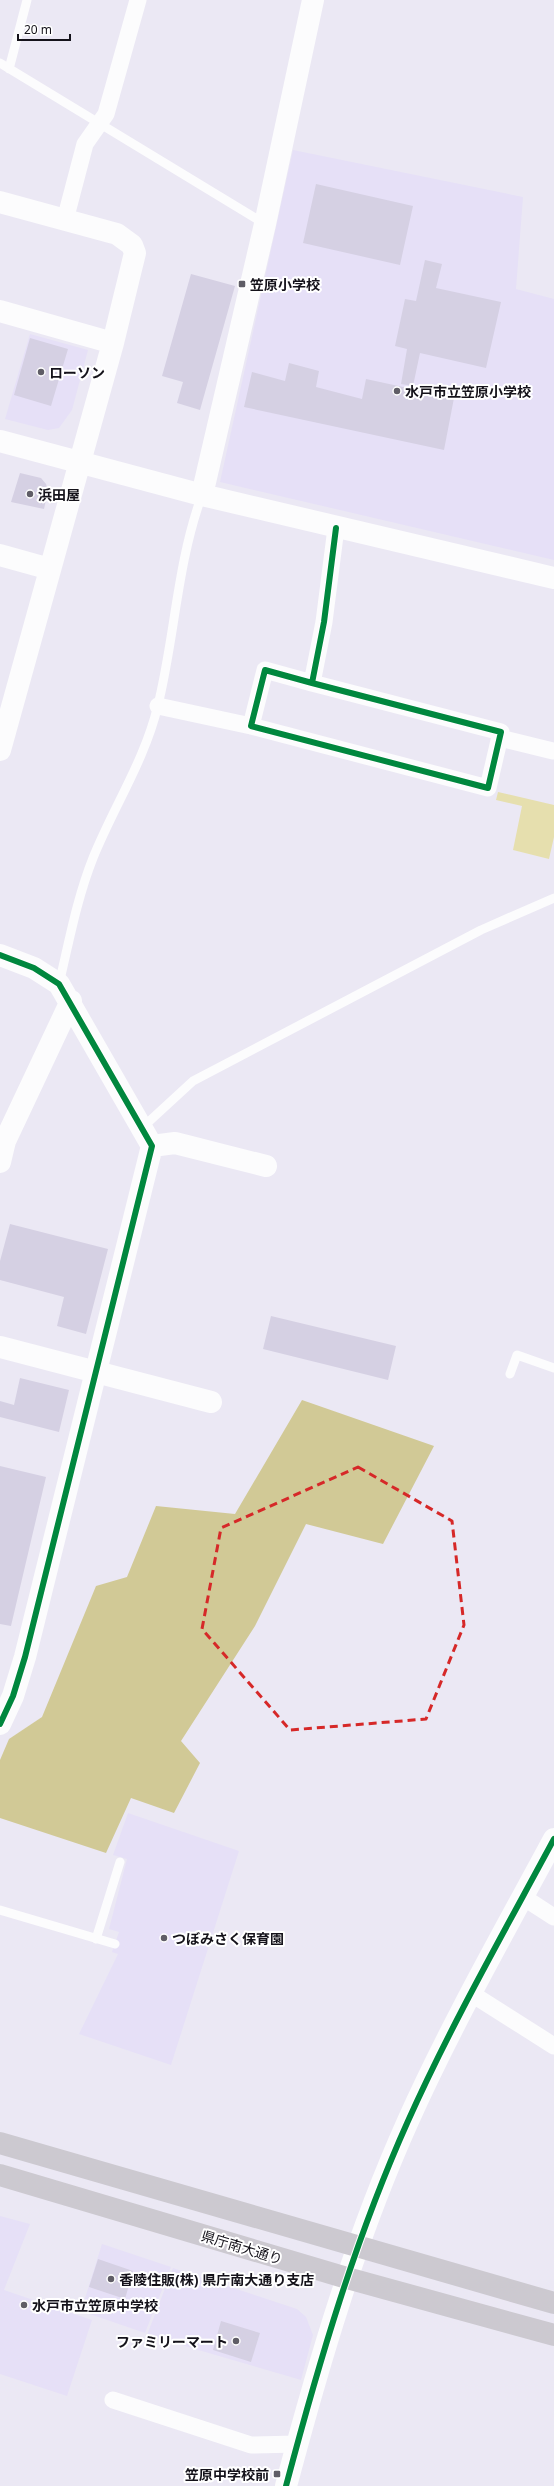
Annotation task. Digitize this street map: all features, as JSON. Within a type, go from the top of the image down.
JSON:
[{"type":"main road","points":[[0,2143],[357,2248],[554,2303]]},
{"type":"main road","name":"県庁南大通り","points":[[0,2175],[347,2278],[554,2335]]},
{"type":"street","points":[[65,220],[85,144],[106,114],[138,0]]},
{"type":"street","points":[[202,495],[265,224],[313,0]]},
{"type":"street","points":[[0,202],[117,234],[132,245],[134,261],[113,343],[0,750]]},
{"type":"street","points":[[0,311],[113,343]]},
{"type":"street","points":[[0,441],[202,495],[336,528],[554,578]]},
{"type":"street","points":[[312,683],[324,622],[336,528]]},
{"type":"street","points":[[0,555],[50,569]]},
{"type":"street","points":[[158,706],[251,726],[488,788],[501,732],[265,670],[251,726]]},
{"type":"street","points":[[500,738],[553,751]]},
{"type":"street","points":[[0,955],[34,968],[65,992],[113,1078],[143,1127],[152,1146],[97,1373],[25,1657],[13,1696],[0,1724]]},
{"type":"street","points":[[0,1162],[5,1141],[65,992]]},
{"type":"street","points":[[152,1146],[175,1143],[266,1166]]},
{"type":"street","points":[[0,1347],[211,1402]]},
{"type":"street","points":[[286,2486],[327,2338],[357,2248],[407,2122],[472,1994],[554,1839]]},
{"type":"street","points":[[523,1897],[554,1917]]},
{"type":"street","points":[[472,1994],[554,2046]]},
{"type":"street","points":[[113,2400],[251,2445],[297,2444]]},
{"type":"lane","points":[[9,69],[27,0]]},
{"type":"lane","points":[[0,63],[98,124],[265,224]]},
{"type":"lane","points":[[65,992],[93,859],[112,816],[138,766],[158,706],[178,591],[195,516],[202,495]]},
{"type":"lane","points":[[143,1127],[193,1081],[481,930],[554,898]]},
{"type":"lane","points":[[510,1374],[517,1355],[554,1368]]},
{"type":"lane","points":[[96,1939],[120,1862]]},
{"type":"lane","points":[[0,1910],[115,1944]]},
{"type":"highlighted area","points":[[358,1467],[452,1521],[464,1625],[426,1719],[290,1730],[202,1629],[221,1528]]},
{"type":"shaded area","name":"水戸市立笠原小学校","points":[[293,150],[523,197],[516,289],[554,299],[554,560],[220,482]]},
{"type":"shaded area","points":[[30,334],[88,350],[72,410],[59,428],[48,430],[5,419]]},
{"type":"shaded area","points":[[498,792],[554,805],[554,837],[549,859],[513,850],[522,806],[496,800]]},
{"type":"shaded area","points":[[302,1400],[434,1446],[383,1544],[306,1524],[255,1626],[181,1741],[200,1763],[174,1813],[131,1798],[106,1853],[0,1818],[0,1760],[9,1739],[42,1717],[96,1586],[127,1577],[156,1506],[235,1514]]},
{"type":"shaded area","name":"つぼみさく保育園","points":[[128,1813],[239,1851],[171,2065],[79,2034],[118,1954],[112,1952],[119,1932],[109,1929],[127,1859],[113,1855]]},
{"type":"shaded area","name":"水戸市立笠原中学校","points":[[0,2216],[30,2224],[4,2290],[92,2320],[67,2396],[0,2374]]},
{"type":"shaded area","points":[[102,2244],[171,2267],[145,2333],[81,2311]]},
{"type":"shaded area","points":[[173,2268],[297,2309],[306,2317],[313,2335],[301,2380],[147,2335]]},
{"type":"building","points":[[316,184],[413,206],[400,265],[303,243]]},
{"type":"building","points":[[425,260],[442,264],[436,288],[501,302],[486,368],[420,353],[413,386],[401,384],[407,349],[395,346],[405,299],[416,301]]},
{"type":"building","points":[[191,274],[235,286],[200,410],[177,403],[183,382],[162,376]]},
{"type":"building","name":"ローソン","points":[[30,338],[68,349],[51,406],[14,395]]},
{"type":"building","points":[[289,363],[319,371],[316,387],[362,399],[366,379],[454,398],[444,450],[244,407],[252,372],[285,381]]},
{"type":"building","name":"浜田屋","points":[[20,473],[41,478],[46,484],[48,490],[44,509],[11,502]]},
{"type":"building","points":[[10,1224],[108,1249],[86,1334],[57,1326],[64,1297],[0,1280],[0,1261]]},
{"type":"building","points":[[271,1316],[396,1346],[388,1380],[263,1349]]},
{"type":"building","points":[[20,1378],[69,1390],[59,1432],[0,1417],[0,1401],[14,1405]]},
{"type":"building","points":[[0,1466],[46,1477],[11,1626],[0,1624]]},
{"type":"building","name":"香陵住販(株) 県庁南大通り支店","points":[[98,2259],[133,2271],[125,2299],[89,2287]]},
{"type":"building","name":"ファミリーマート","points":[[221,2321],[260,2333],[251,2362],[213,2350]]},
{"type":"cycle path","points":[[312,683],[265,670],[251,726],[488,788],[501,732],[312,683],[324,622],[336,528]]},
{"type":"cycle path","points":[[0,955],[34,968],[59,984],[152,1146],[25,1657],[13,1696],[0,1724]]},
{"type":"cycle path","points":[[286,2486],[325,2347],[371,2210],[389,2165],[442,2050],[478,1979],[554,1839]]},
{"type":"place","name":"笠原小学校","points":[[242,284]]},
{"type":"place","name":"ローソン","points":[[41,372]]},
{"type":"place","name":"水戸市立笠原小学校","points":[[397,391]]},
{"type":"place","name":"浜田屋","points":[[30,494]]},
{"type":"place","name":"つぼみさく保育園","points":[[164,1938]]},
{"type":"place","name":"香陵住販(株) 県庁南大通り支店","points":[[111,2279]]},
{"type":"place","name":"水戸市立笠原中学校","points":[[24,2305]]},
{"type":"place","name":"ファミリーマート","points":[[236,2341]]},
{"type":"place","name":"笠原中学校前","points":[[277,2474]]}]
